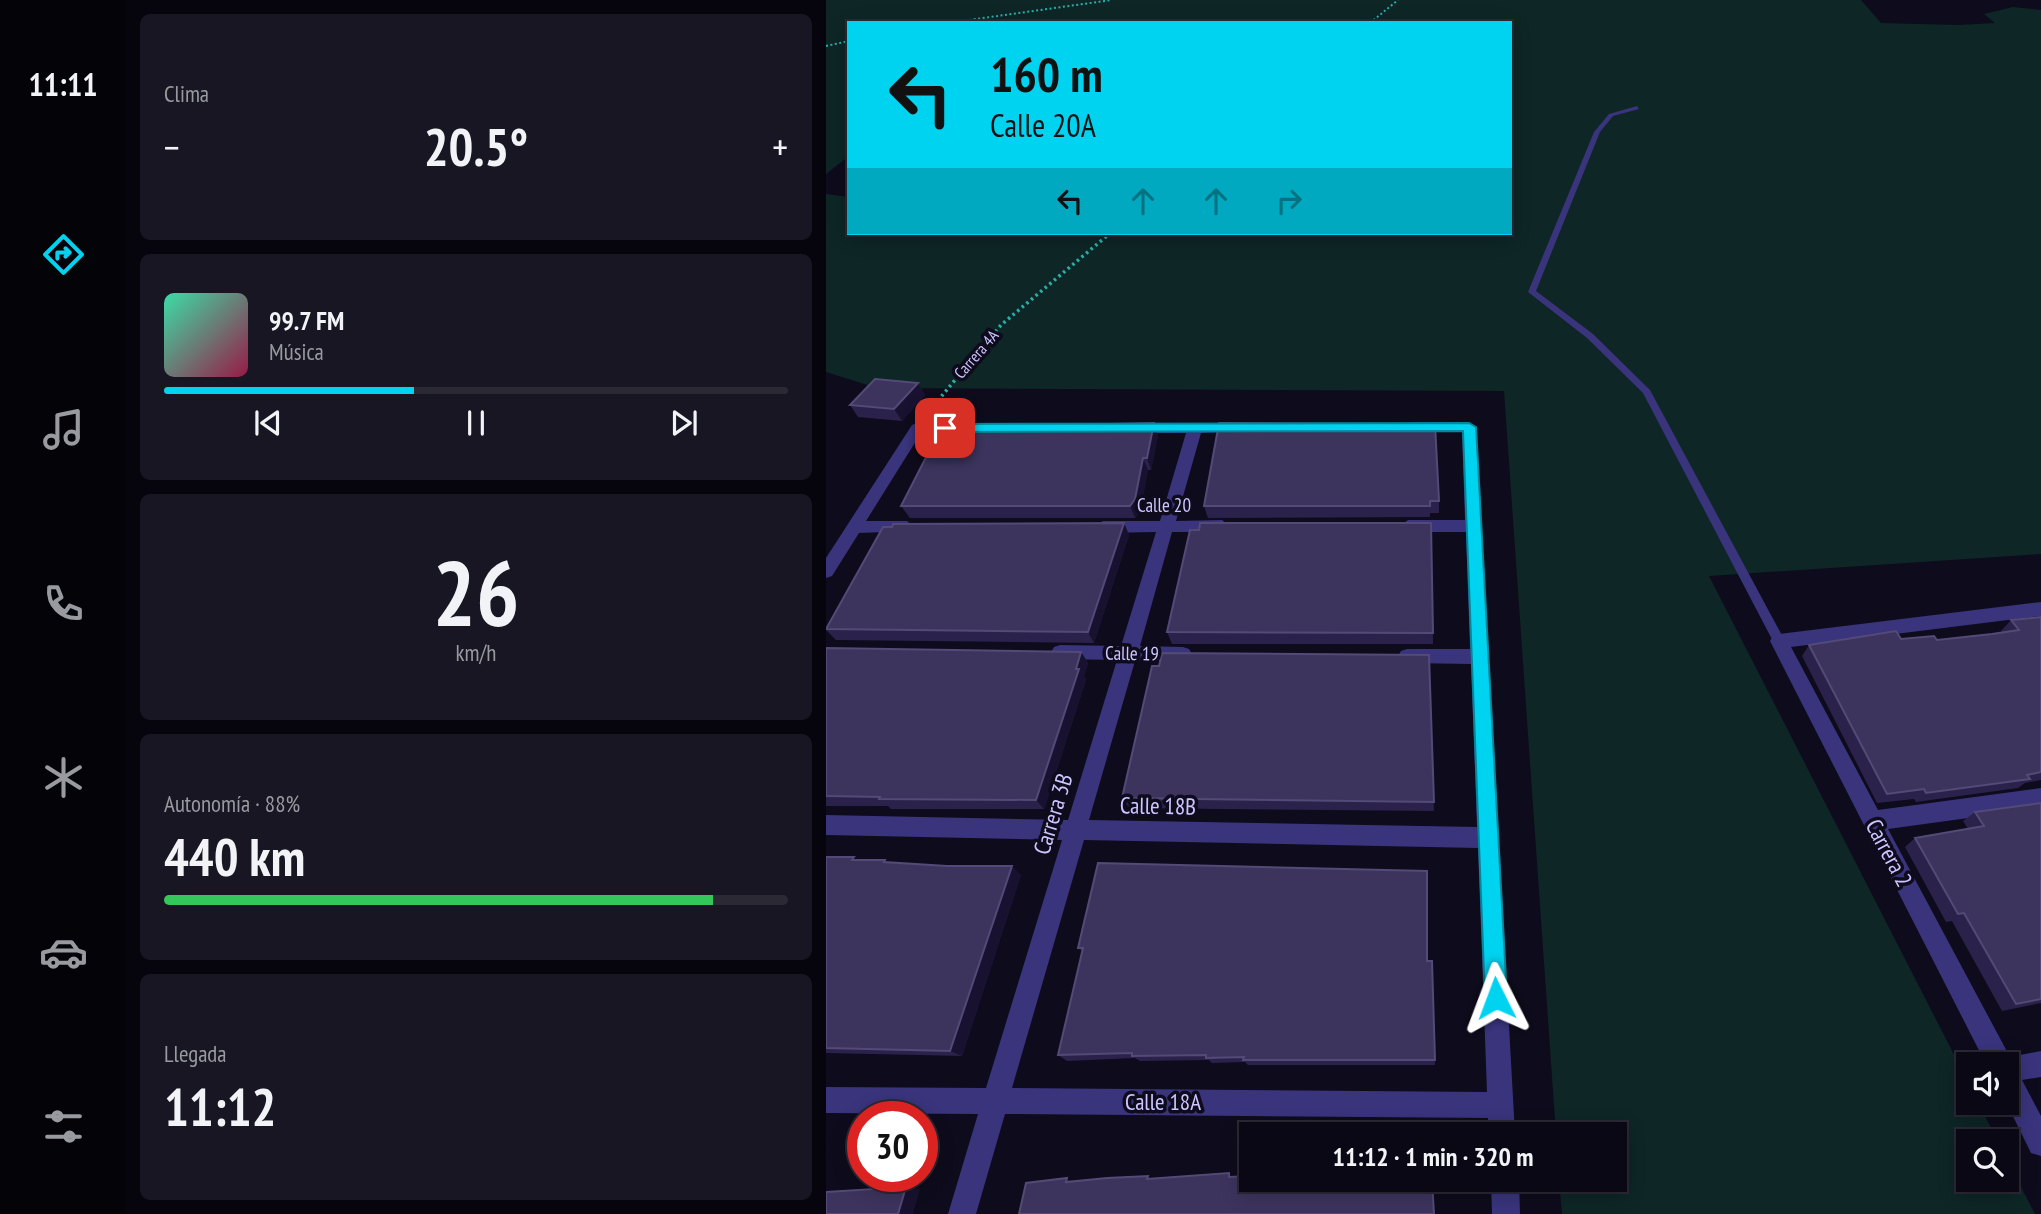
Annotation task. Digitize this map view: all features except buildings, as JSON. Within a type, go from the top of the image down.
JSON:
[{"type":"street","points":[[1401,427],[1469,427],[1502,1122]]},
{"type":"street","points":[[826,572],[917,428],[987,428]]},
{"type":"street","points":[[1125,428],[1263,428]]},
{"type":"street","name":"Carrera 3B","points":[[962,1214],[1195,428]]},
{"type":"street","name":"Calle 20","points":[[1084,527],[1233,526]]},
{"type":"street","points":[[1393,526],[1474,526]]},
{"type":"street","points":[[855,527],[922,527]]},
{"type":"street","points":[[1779,641],[2041,609]]},
{"type":"street","name":"Carrera 2","points":[[1779,641],[1994,1052]]},
{"type":"street","name":"Calle 19","points":[[1046,652],[1196,654]]},
{"type":"street","points":[[1385,656],[1480,657]]},
{"type":"street","points":[[1873,821],[2041,798]]},
{"type":"street","name":"Calle 18B","points":[[826,825],[1488,838]]},
{"type":"street","points":[[2019,1068],[2041,1064]]},
{"type":"street","name":"Calle 18A","points":[[826,1100],[1501,1105]]},
{"type":"street","points":[[2019,1101],[2041,1143]]},
{"type":"street","points":[[1505,1192],[1506,1214]]},
{"type":"lane","points":[[1637,107],[1611,115],[1597,132],[1532,292],[1590,336],[1647,392],[1779,641]]},
{"type":"path","points":[[961,21],[1112,0]]},
{"type":"path","points":[[1372,21],[1398,0]]},
{"type":"path","points":[[826,46],[847,41]]},
{"type":"path","name":"Carrera 4A","points":[[917,428],[953,380],[1001,324],[1108,235]]},
{"type":"green space","points":[[826,0],[1861,0],[1881,23],[1958,25],[1995,23],[1984,14],[2013,7],[2041,10],[2041,554],[1709,576],[1956,1059],[1956,1115],[1984,1115],[1992,1129],[1956,1129],[1956,1192],[2019,1192],[2019,1183],[2035,1214],[1562,1214],[1560,1192],[1627,1192],[1627,1122],[1555,1122],[1504,391],[877,388],[826,372],[826,194],[847,197],[847,235],[1512,235],[1512,21],[847,21],[847,158],[826,174]]},
{"type":"route","points":[[945,428],[1469,427],[1496,998]]}]
